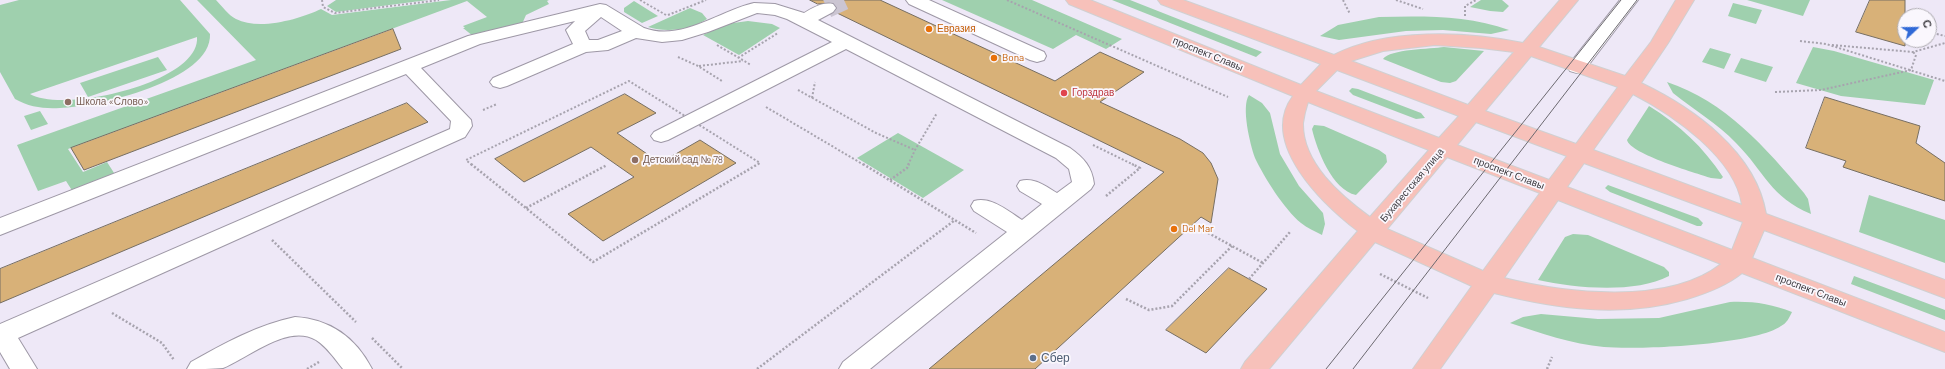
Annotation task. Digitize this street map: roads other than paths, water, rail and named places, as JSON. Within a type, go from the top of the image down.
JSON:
[{"type":"main road","name":"проспект Славы","points":[[1074,0],[1444,148],[1945,342]]},
{"type":"main road","points":[[1166,0],[1183,4],[1333,63],[1472,115],[1945,289]]},
{"type":"main road","name":"Бухарестская улица","points":[[1254,369],[1374,231],[1526,49],[1569,0]]},
{"type":"main road","points":[[1426,369],[1464,314],[1489,283],[1578,154],[1630,85],[1659,43],[1685,0]]},
{"type":"main road","points":[[1466,41],[1526,49],[1630,85],[1678,113],[1718,146],[1734,164],[1745,182],[1753,201],[1755,219],[1739,262],[1719,278],[1691,290],[1658,298],[1619,302],[1577,300],[1532,294],[1489,283],[1374,231],[1326,192],[1309,170],[1296,148],[1293,128],[1296,110],[1303,92],[1333,63],[1360,52],[1405,42],[1466,41]]},
{"type":"lane","points":[[915,0],[1037,56]]},
{"type":"lane","points":[[1577,67],[1629,0]]},
{"type":"lane","points":[[603,5],[638,31],[650,36],[664,37],[694,31],[745,10],[756,8],[781,11],[804,20],[1063,153],[1076,163],[1082,172],[1083,184],[852,369]]},
{"type":"lane","points":[[584,46],[575,30],[603,5]]},
{"type":"lane","points":[[0,227],[474,40],[603,5]]},
{"type":"lane","points":[[804,20],[827,8]]},
{"type":"lane","points":[[500,82],[584,46],[601,46],[638,31]]},
{"type":"lane","points":[[662,136],[846,42]]},
{"type":"lane","points":[[24,369],[1,335],[458,133],[462,126],[461,120],[409,66]]},
{"type":"lane","points":[[1028,186],[1058,204]]},
{"type":"lane","points":[[982,206],[1023,231]]},
{"type":"lane","points":[[200,369],[264,335],[282,329],[297,327],[310,328],[325,333],[359,369]]},
{"type":"tunnel","points":[[827,8],[844,0]]},
{"type":"tram line","points":[[1326,369],[1621,0]]},
{"type":"tram line","points":[[1353,369],[1637,0]]},
{"type":"place","name":"Евразия","points":[[929,29]]},
{"type":"place","name":"Bona","points":[[994,58]]},
{"type":"place","name":"Горздрав","points":[[1064,93]]},
{"type":"place","name":"Школа «Слово»","points":[[68,102]]},
{"type":"place","name":"Детский сад № 78","points":[[635,160]]},
{"type":"place","name":"Del Mar","points":[[1174,229]]},
{"type":"place","name":"Сбер","points":[[1033,358]]}]
